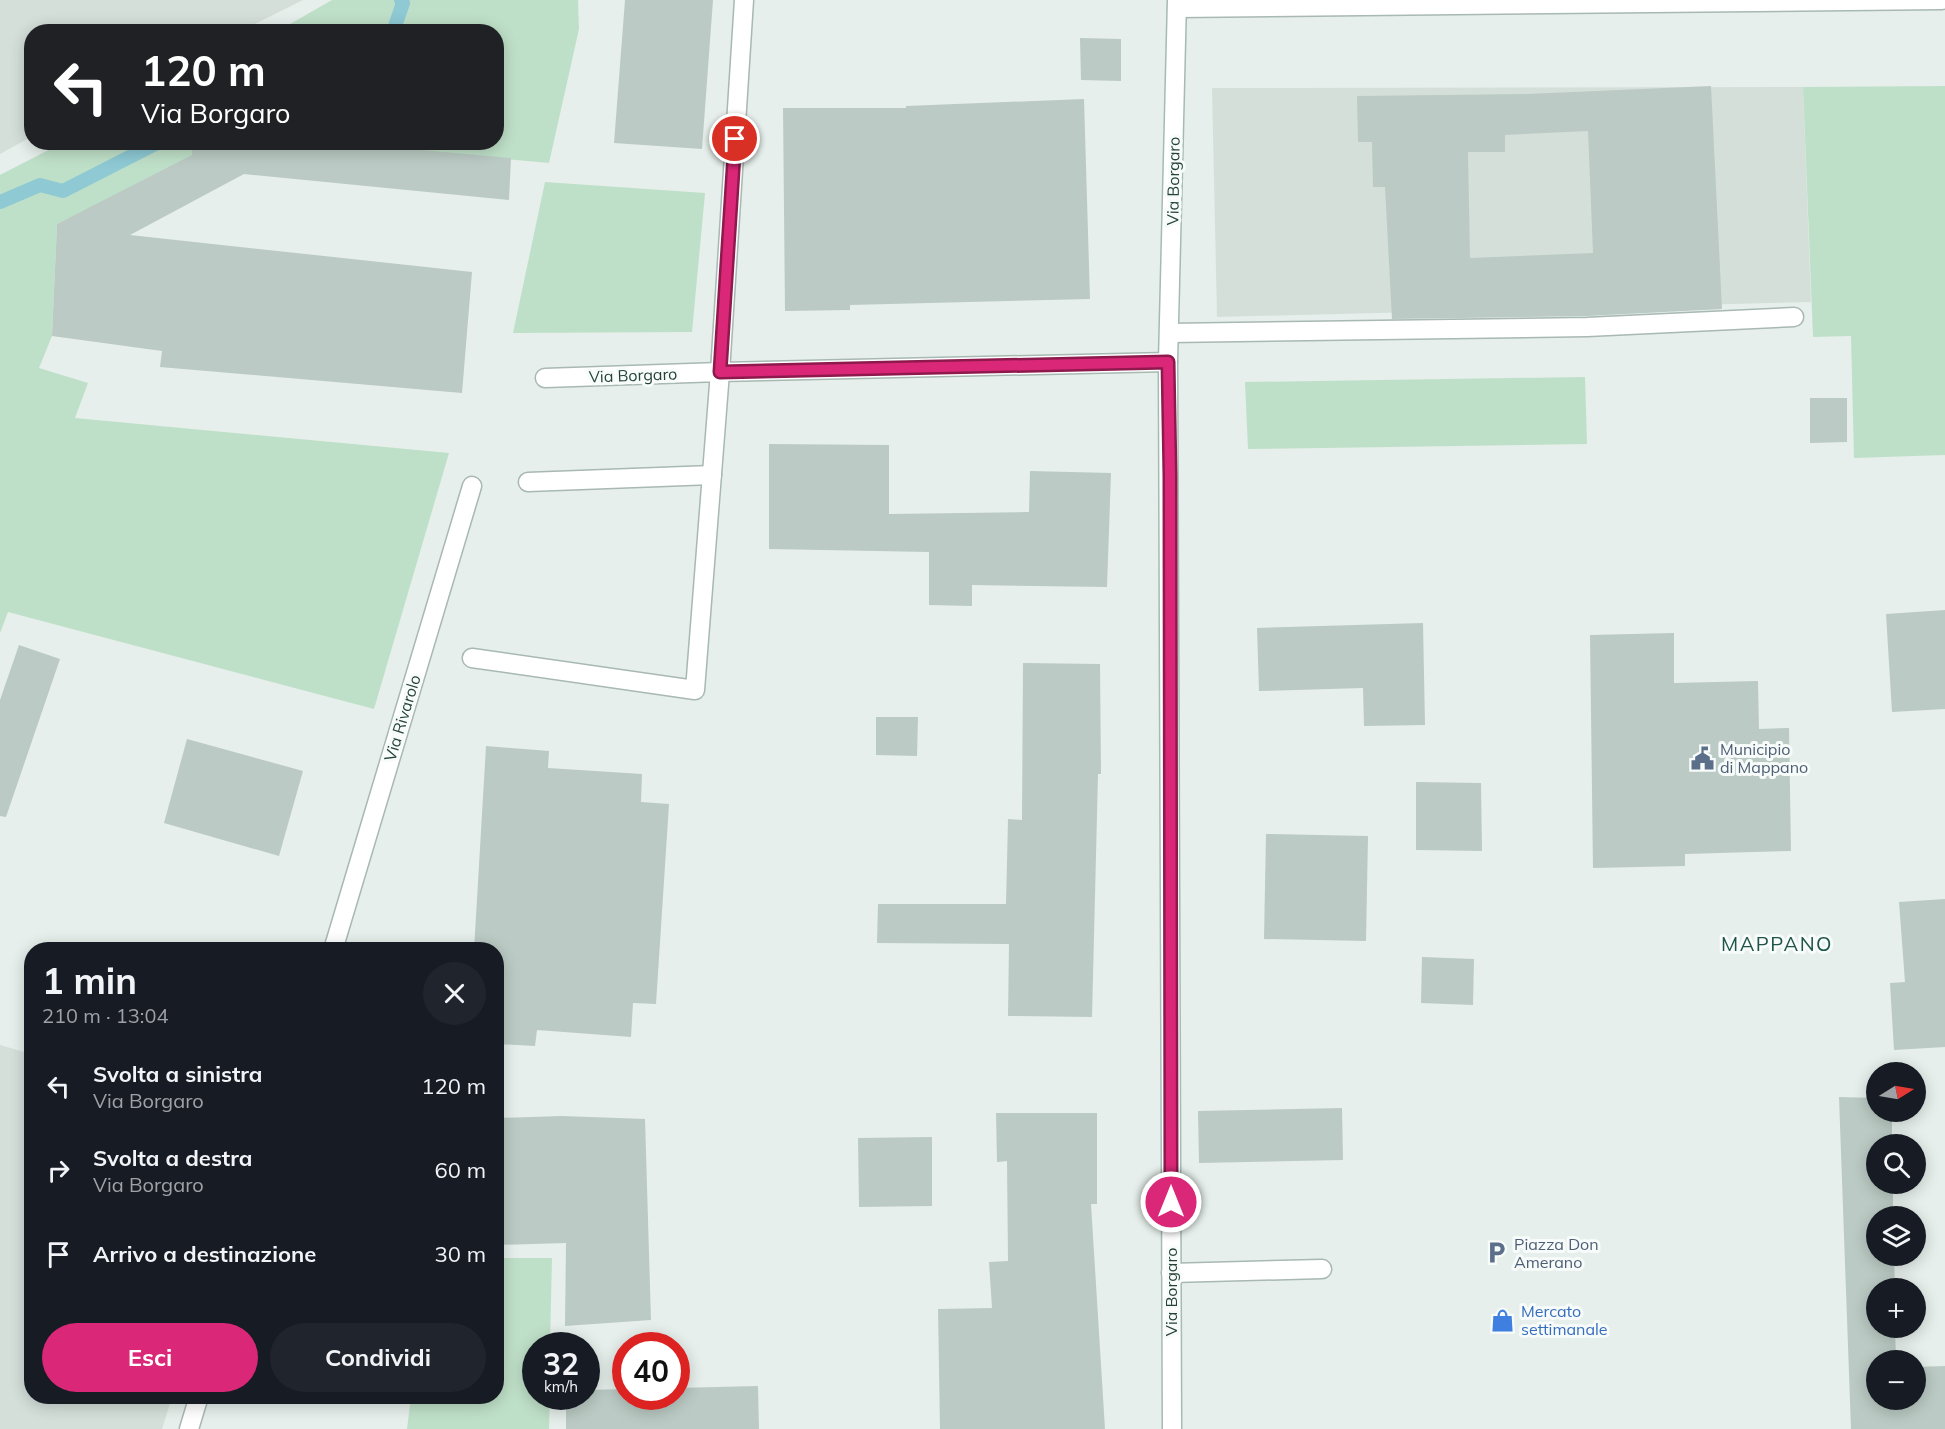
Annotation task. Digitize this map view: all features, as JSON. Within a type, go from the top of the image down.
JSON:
[{"type":"street","points":[[472,658],[695,690],[720,372],[744,0]]},
{"type":"street","points":[[1177,4],[1942,0]]},
{"type":"street","name":"Via Borgaro","points":[[1173,1429],[1168,362],[1177,4]]},
{"type":"street","points":[[1170,333],[1587,327],[1794,317]]},
{"type":"street","name":"Via Borgaro","points":[[545,378],[1168,362]]},
{"type":"street","points":[[528,482],[712,475]]},
{"type":"street","name":"Via Rivarolo","points":[[335,942],[472,486]]},
{"type":"street","points":[[1171,1273],[1322,1269]]},
{"type":"street","points":[[189,1429],[197,1404]]},
{"type":"shaded area","points":[[0,0],[303,0],[255,24],[24,24],[24,141],[0,154]]},
{"type":"shaded area","points":[[1803,87],[1811,302],[1217,317],[1212,88]]},
{"type":"shaded area","points":[[0,1045],[24,1052],[24,1404],[170,1404],[162,1429],[0,1429]]},
{"type":"green space","points":[[332,0],[578,0],[579,29],[549,163],[408,150],[504,150],[504,24],[290,24]]},
{"type":"green space","points":[[1945,86],[1945,455],[1854,458],[1851,336],[1813,337],[1803,87]]},
{"type":"green space","points":[[48,150],[210,150],[57,224],[52,336],[39,368],[88,383],[75,418],[449,453],[374,709],[8,612],[0,633],[0,175]]},
{"type":"green space","points":[[545,182],[705,193],[692,332],[513,333]]},
{"type":"green space","points":[[1585,377],[1587,444],[1248,449],[1245,382]]},
{"type":"green space","points":[[504,1258],[552,1258],[550,1332],[522,1332],[522,1410],[550,1410],[549,1429],[407,1429],[410,1404],[504,1404]]},
{"type":"building","points":[[625,0],[713,0],[702,149],[614,143]]},
{"type":"building","points":[[1080,38],[1121,39],[1121,81],[1081,80]]},
{"type":"building","points":[[1711,86],[1722,309],[1587,316],[1392,319],[1385,187],[1373,187],[1372,142],[1358,142],[1357,96],[1527,94]],"holes":[[[1588,131],[1593,253],[1470,258],[1468,152],[1505,152],[1505,135]]]},
{"type":"building","points":[[1084,99],[1090,299],[850,305],[850,310],[785,311],[783,108],[906,108],[906,106]]},
{"type":"building","points":[[192,150],[422,150],[511,158],[509,200],[244,174],[130,235],[472,272],[462,393],[160,367],[162,351],[52,336],[57,224],[192,155]]},
{"type":"building","points":[[1810,398],[1847,398],[1847,442],[1810,443]]},
{"type":"building","points":[[769,444],[889,445],[889,514],[1029,512],[1030,471],[1111,473],[1107,587],[972,585],[972,606],[929,605],[929,552],[769,549]]},
{"type":"building","points":[[1945,610],[1945,709],[1892,712],[1886,614]]},
{"type":"building","points":[[1423,623],[1425,725],[1364,726],[1363,688],[1259,691],[1257,628]]},
{"type":"building","name":"Municipio di Mappano","points":[[1674,633],[1674,683],[1758,681],[1759,729],[1789,728],[1791,851],[1685,854],[1685,866],[1593,868],[1590,635]]},
{"type":"building","points":[[19,645],[60,659],[6,817],[0,816],[0,700]]},
{"type":"building","points":[[1023,663],[1100,664],[1101,774],[1098,774],[1092,1017],[1008,1016],[1009,944],[877,943],[878,904],[1006,904],[1008,819],[1022,820]]},
{"type":"building","points":[[876,717],[918,717],[917,756],[876,755]]},
{"type":"building","points":[[187,739],[303,771],[279,856],[164,823]]},
{"type":"building","points":[[486,746],[549,751],[548,768],[642,774],[641,802],[669,804],[656,1004],[633,1003],[631,1037],[537,1030],[535,1046],[504,1044],[504,942],[474,942]]},
{"type":"building","points":[[1416,782],[1481,783],[1482,851],[1416,850]]},
{"type":"building","points":[[1266,834],[1368,836],[1366,941],[1264,939]]},
{"type":"building","points":[[1945,899],[1945,1047],[1894,1050],[1890,983],[1905,982],[1899,902]]},
{"type":"building","points":[[1422,957],[1474,959],[1473,1005],[1421,1003]]},
{"type":"building","points":[[1839,1097],[1866,1098],[1866,1122],[1892,1122],[1892,1134],[1866,1134],[1866,1194],[1893,1194],[1893,1206],[1866,1206],[1866,1266],[1894,1266],[1895,1278],[1866,1278],[1866,1338],[1895,1338],[1896,1350],[1866,1350],[1866,1410],[1926,1410],[1926,1367],[1945,1366],[1945,1429],[1851,1429]]},
{"type":"building","points":[[1342,1108],[1343,1160],[1199,1163],[1198,1111]]},
{"type":"building","points":[[996,1113],[1097,1113],[1097,1204],[1091,1204],[1105,1429],[940,1429],[938,1309],[992,1308],[989,1262],[1008,1261],[1007,1161],[997,1162]]},
{"type":"building","points":[[562,1116],[645,1119],[651,1320],[565,1326],[566,1243],[504,1245],[504,1118]]},
{"type":"building","points":[[932,1137],[932,1206],[859,1207],[858,1138]]},
{"type":"building","points":[[758,1386],[759,1429],[566,1429],[566,1410],[600,1410],[600,1390],[612,1389],[612,1410],[690,1410],[690,1388]]},
{"type":"waterway","points":[[396,24],[403,3],[401,0]]},
{"type":"waterway","points":[[0,202],[40,185],[63,191],[143,150]]},
{"type":"place","name":"Municipio di Mappano","points":[[1702,758]]},
{"type":"place","name":"Piazza Don Amerano","points":[[1496,1253]]},
{"type":"place","name":"Mercato settimanale","points":[[1503,1320]]},
{"type":"district","name":"MAPPANO","points":[[1777,944]]},
{"type":"route","points":[[735,139],[720,372],[1168,362],[1171,1202]]}]
